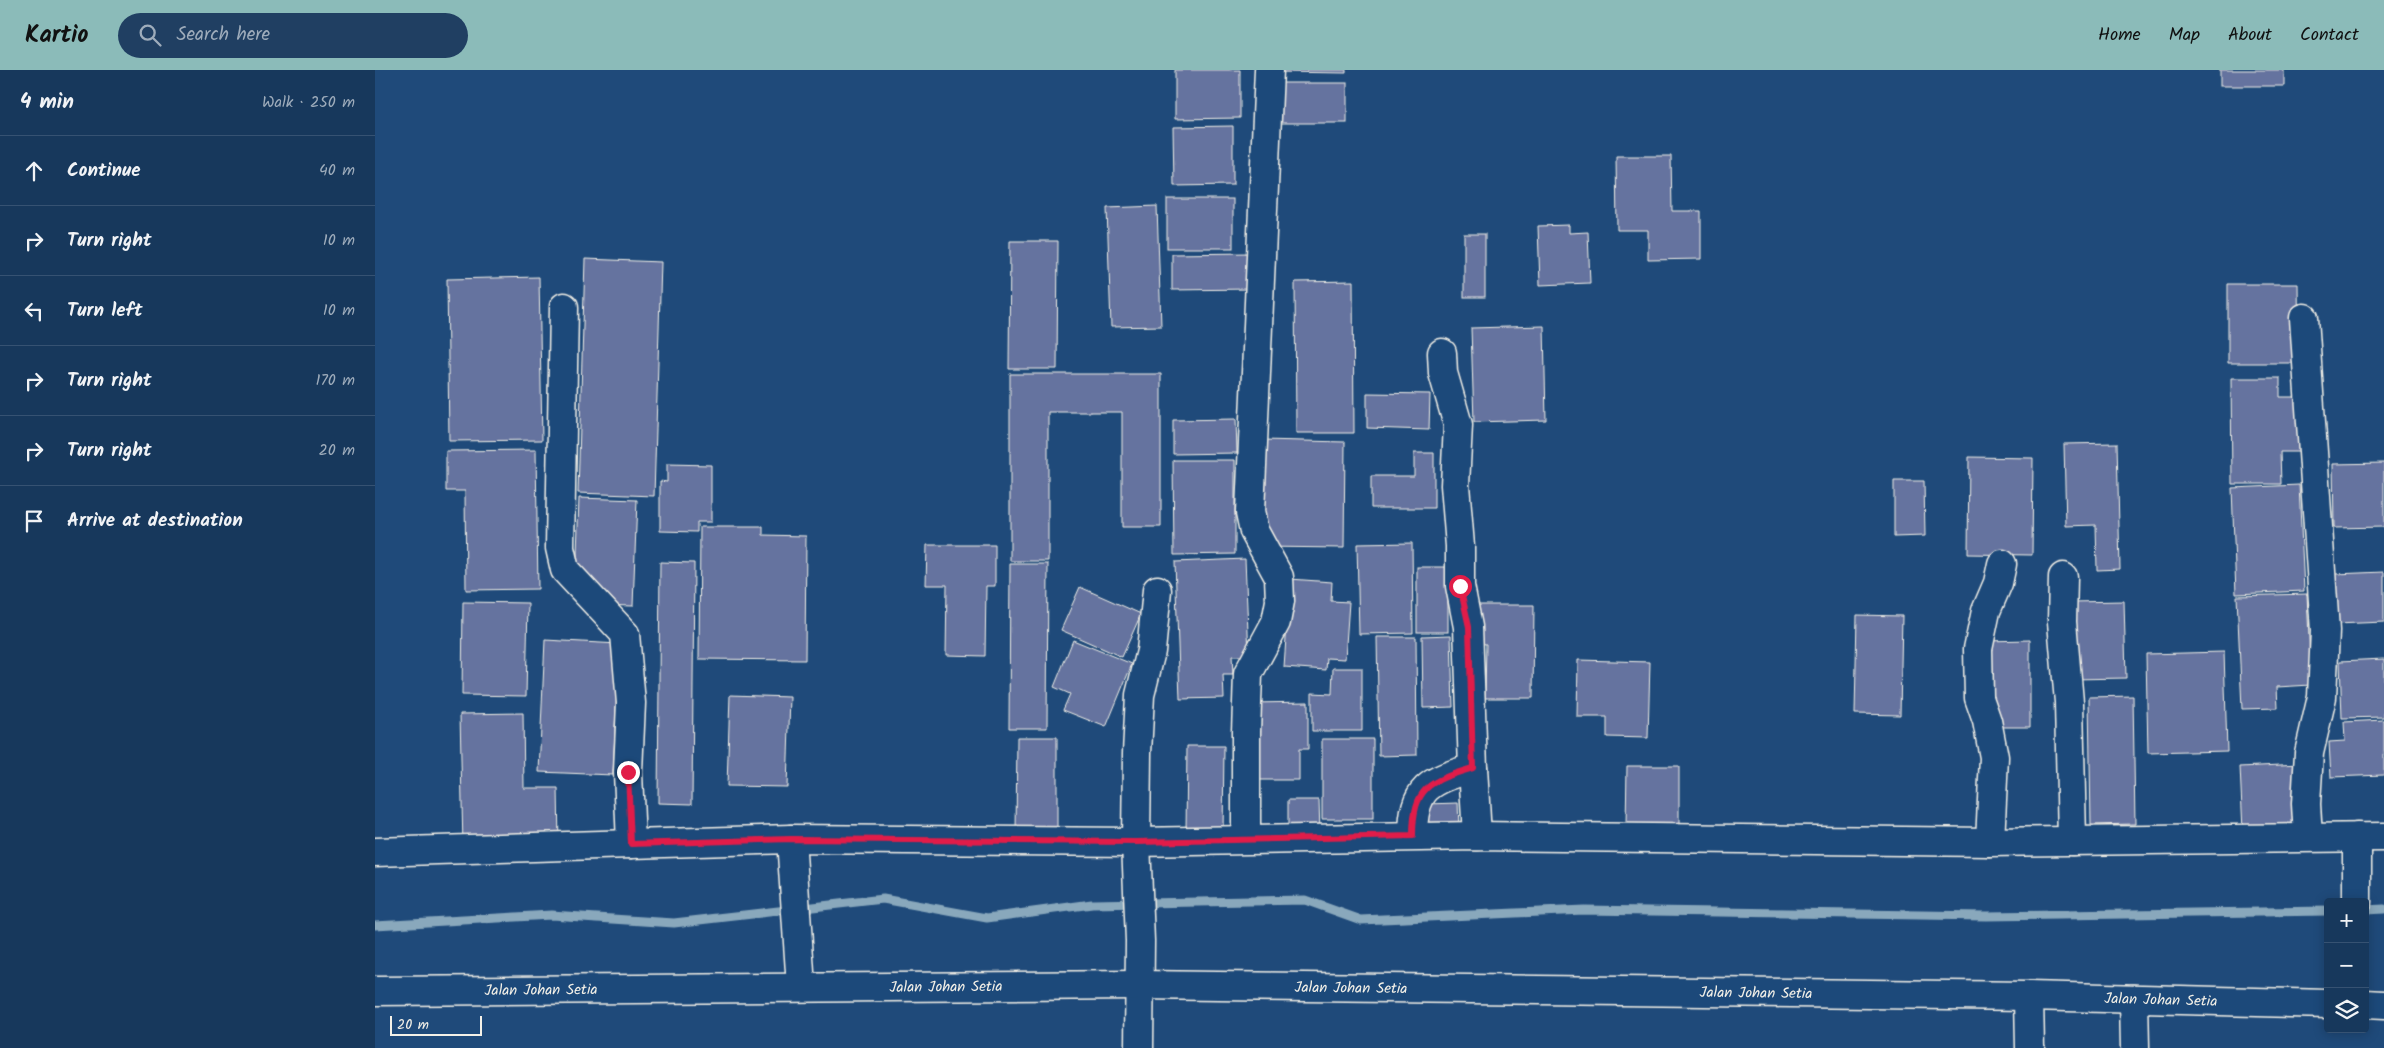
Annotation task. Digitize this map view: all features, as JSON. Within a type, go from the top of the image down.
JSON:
[{"type":"street","points":[[1246,839],[1246,732],[1249,674],[1276,622],[1280,601],[1279,577],[1254,531],[1250,512],[1269,70]]},
{"type":"street","points":[[564,307],[560,548],[565,570],[625,634],[631,702],[628,772],[631,844]]},
{"type":"street","points":[[2304,318],[2325,631],[2322,697],[2309,753],[2306,804],[2308,837]]},
{"type":"street","points":[[1442,353],[1443,373],[1458,425],[1455,485],[1460,546],[1460,586],[1469,627],[1477,836]]},
{"type":"street","points":[[1990,842],[1994,757],[1987,721],[1979,698],[1978,649],[1986,611],[1998,583],[2002,564]]},
{"type":"street","points":[[2063,577],[2062,622],[2069,702],[2072,842]]},
{"type":"street","points":[[1139,1048],[1138,985],[1140,941],[1137,851],[1140,695],[1151,651],[1157,590]]},
{"type":"street","points":[[1413,836],[1413,813],[1423,790],[1443,777],[1473,768]]},
{"type":"street","points":[[375,852],[631,844],[792,849],[1137,851],[1246,839],[1413,836],[1990,842],[2384,837]]},
{"type":"street","points":[[2357,837],[2357,898]]},
{"type":"street","points":[[792,849],[800,944],[801,987]]},
{"type":"street","name":"Jalan Johan Setia","points":[[375,991],[1138,985],[2029,996],[2324,1004]]},
{"type":"street","points":[[2029,996],[2029,1048]]},
{"type":"street","points":[[2134,999],[2135,1048]]},
{"type":"street","points":[[2369,1004],[2384,1004]]},
{"type":"building","points":[[1175,70],[1240,70],[1240,118],[1175,119]]},
{"type":"building","points":[[1275,70],[1346,70],[1346,73],[1275,72]]},
{"type":"building","points":[[2220,70],[2284,70],[2284,86],[2220,86]]},
{"type":"building","points":[[1273,83],[1347,83],[1347,123],[1273,123]]},
{"type":"building","points":[[1233,126],[1233,185],[1174,186],[1173,127]]},
{"type":"building","points":[[1616,156],[1671,156],[1672,211],[1701,211],[1701,259],[1648,260],[1648,230],[1617,230]]},
{"type":"building","points":[[1167,199],[1233,199],[1233,248],[1167,248]]},
{"type":"building","points":[[1157,206],[1161,326],[1111,327],[1107,208]]},
{"type":"building","points":[[1569,225],[1569,233],[1588,232],[1590,283],[1540,285],[1538,226]]},
{"type":"building","points":[[1464,234],[1485,234],[1485,297],[1464,297]]},
{"type":"building","points":[[1010,241],[1058,241],[1057,369],[1009,369]]},
{"type":"building","points":[[1250,253],[1250,289],[1172,290],[1172,254]]},
{"type":"building","points":[[585,259],[661,262],[654,496],[578,493]]},
{"type":"building","points":[[539,277],[542,440],[449,441],[447,279]]},
{"type":"building","points":[[1353,281],[1354,433],[1296,433],[1295,282]]},
{"type":"building","points":[[2228,284],[2298,284],[2299,363],[2228,363]]},
{"type":"building","points":[[1544,326],[1546,420],[1474,422],[1471,328]]},
{"type":"building","points":[[1010,374],[1161,374],[1161,527],[1122,527],[1122,412],[1048,412],[1048,561],[1010,561]]},
{"type":"building","points":[[2231,378],[2280,378],[2280,397],[2302,397],[2302,452],[2280,452],[2281,484],[2232,484]]},
{"type":"building","points":[[1367,393],[1430,394],[1429,430],[1367,428]]},
{"type":"building","points":[[1236,419],[1237,453],[1173,454],[1173,420]]},
{"type":"building","points":[[1262,440],[1345,442],[1344,548],[1261,547]]},
{"type":"building","points":[[2117,443],[2120,569],[2097,570],[2096,525],[2066,526],[2064,444]]},
{"type":"building","points":[[536,450],[538,589],[466,590],[465,491],[446,491],[446,451]]},
{"type":"building","points":[[1414,453],[1434,453],[1434,508],[1371,508],[1371,476],[1414,476]]},
{"type":"building","points":[[1969,457],[2033,458],[2032,555],[1968,554]]},
{"type":"building","points":[[1173,460],[1235,460],[1235,554],[1174,555]]},
{"type":"building","points":[[2384,463],[2384,527],[2334,528],[2333,464]]},
{"type":"building","points":[[667,464],[711,465],[711,522],[697,522],[697,532],[660,531],[660,481],[667,482]]},
{"type":"building","points":[[1894,481],[1924,481],[1925,536],[1894,537]]},
{"type":"building","points":[[2299,485],[2304,591],[2236,594],[2232,488]]},
{"type":"building","points":[[579,498],[637,500],[633,606],[595,605],[596,582],[576,582]]},
{"type":"building","points":[[700,527],[763,527],[763,535],[806,536],[805,660],[699,659]]},
{"type":"building","points":[[1412,543],[1413,633],[1359,634],[1357,544]]},
{"type":"building","points":[[927,545],[995,545],[995,586],[986,586],[985,656],[946,655],[947,585],[926,585]]},
{"type":"building","points":[[1245,559],[1249,656],[1232,656],[1233,675],[1223,675],[1224,698],[1180,699],[1175,562]]},
{"type":"building","points":[[660,562],[694,563],[692,804],[658,803]]},
{"type":"building","points":[[1010,564],[1048,564],[1047,728],[1009,728]]},
{"type":"building","points":[[1417,567],[1448,567],[1448,632],[1417,632]]},
{"type":"building","points":[[2384,572],[2384,622],[2336,624],[2335,574]]},
{"type":"building","points":[[1290,579],[1332,582],[1331,601],[1349,602],[1345,659],[1327,658],[1326,670],[1284,667]]},
{"type":"building","points":[[1080,587],[1141,614],[1122,657],[1061,630]]},
{"type":"building","points":[[2307,594],[2311,685],[2277,687],[2278,708],[2242,709],[2237,596]]},
{"type":"building","points":[[2124,601],[2126,678],[2073,679],[2072,602]]},
{"type":"building","points":[[463,602],[528,603],[526,696],[462,695]]},
{"type":"building","points":[[1474,605],[1534,605],[1533,698],[1485,698],[1486,644],[1474,643]]},
{"type":"building","points":[[1857,615],[1902,616],[1900,715],[1855,714]]},
{"type":"building","points":[[1451,635],[1453,707],[1423,708],[1422,636]]},
{"type":"building","points":[[1377,637],[1416,637],[1417,755],[1379,756]]},
{"type":"building","points":[[545,640],[619,644],[613,775],[539,772]]},
{"type":"building","points":[[1073,640],[1132,664],[1106,727],[1063,710],[1070,694],[1054,687]]},
{"type":"building","points":[[2030,640],[2030,727],[1985,727],[1985,641]]},
{"type":"building","points":[[2224,652],[2227,751],[2148,753],[2146,654]]},
{"type":"building","points":[[2384,659],[2384,717],[2342,718],[2340,661]]},
{"type":"building","points":[[1578,660],[1650,662],[1648,738],[1607,737],[1607,717],[1577,717]]},
{"type":"building","points":[[1333,668],[1362,668],[1362,731],[1312,731],[1312,693],[1332,694]]},
{"type":"building","points":[[730,695],[790,697],[787,787],[727,786]]},
{"type":"building","points":[[2133,696],[2135,824],[2091,825],[2089,697]]},
{"type":"building","points":[[1308,702],[1308,749],[1299,749],[1299,780],[1254,780],[1253,703]]},
{"type":"building","points":[[523,713],[524,788],[558,788],[559,845],[463,847],[460,714]]},
{"type":"building","points":[[2384,720],[2384,775],[2331,777],[2329,742],[2345,741],[2344,722]]},
{"type":"building","points":[[1017,737],[1057,737],[1057,833],[1016,833]]},
{"type":"building","points":[[1322,739],[1373,739],[1373,819],[1322,819]]},
{"type":"building","points":[[1187,746],[1224,746],[1223,834],[1186,833]]},
{"type":"building","points":[[2300,764],[2303,828],[2243,831],[2240,767]]},
{"type":"building","points":[[1627,766],[1679,766],[1679,827],[1626,826]]},
{"type":"building","points":[[1288,800],[1319,800],[1320,834],[1288,835]]},
{"type":"building","points":[[1458,803],[1459,829],[1428,831],[1427,804]]},
{"type":"waterway","points":[[375,925],[551,915],[674,923],[883,899],[987,918],[1092,904],[1305,900],[1361,920],[1584,910],[1986,916],[2324,911]]},
{"type":"waterway","points":[[2369,910],[2384,909]]},
{"type":"route","points":[[628,772],[631,844],[791,839],[968,839],[1136,842],[1413,836],[1413,813],[1423,790],[1443,777],[1473,768],[1469,627],[1460,586]]}]
